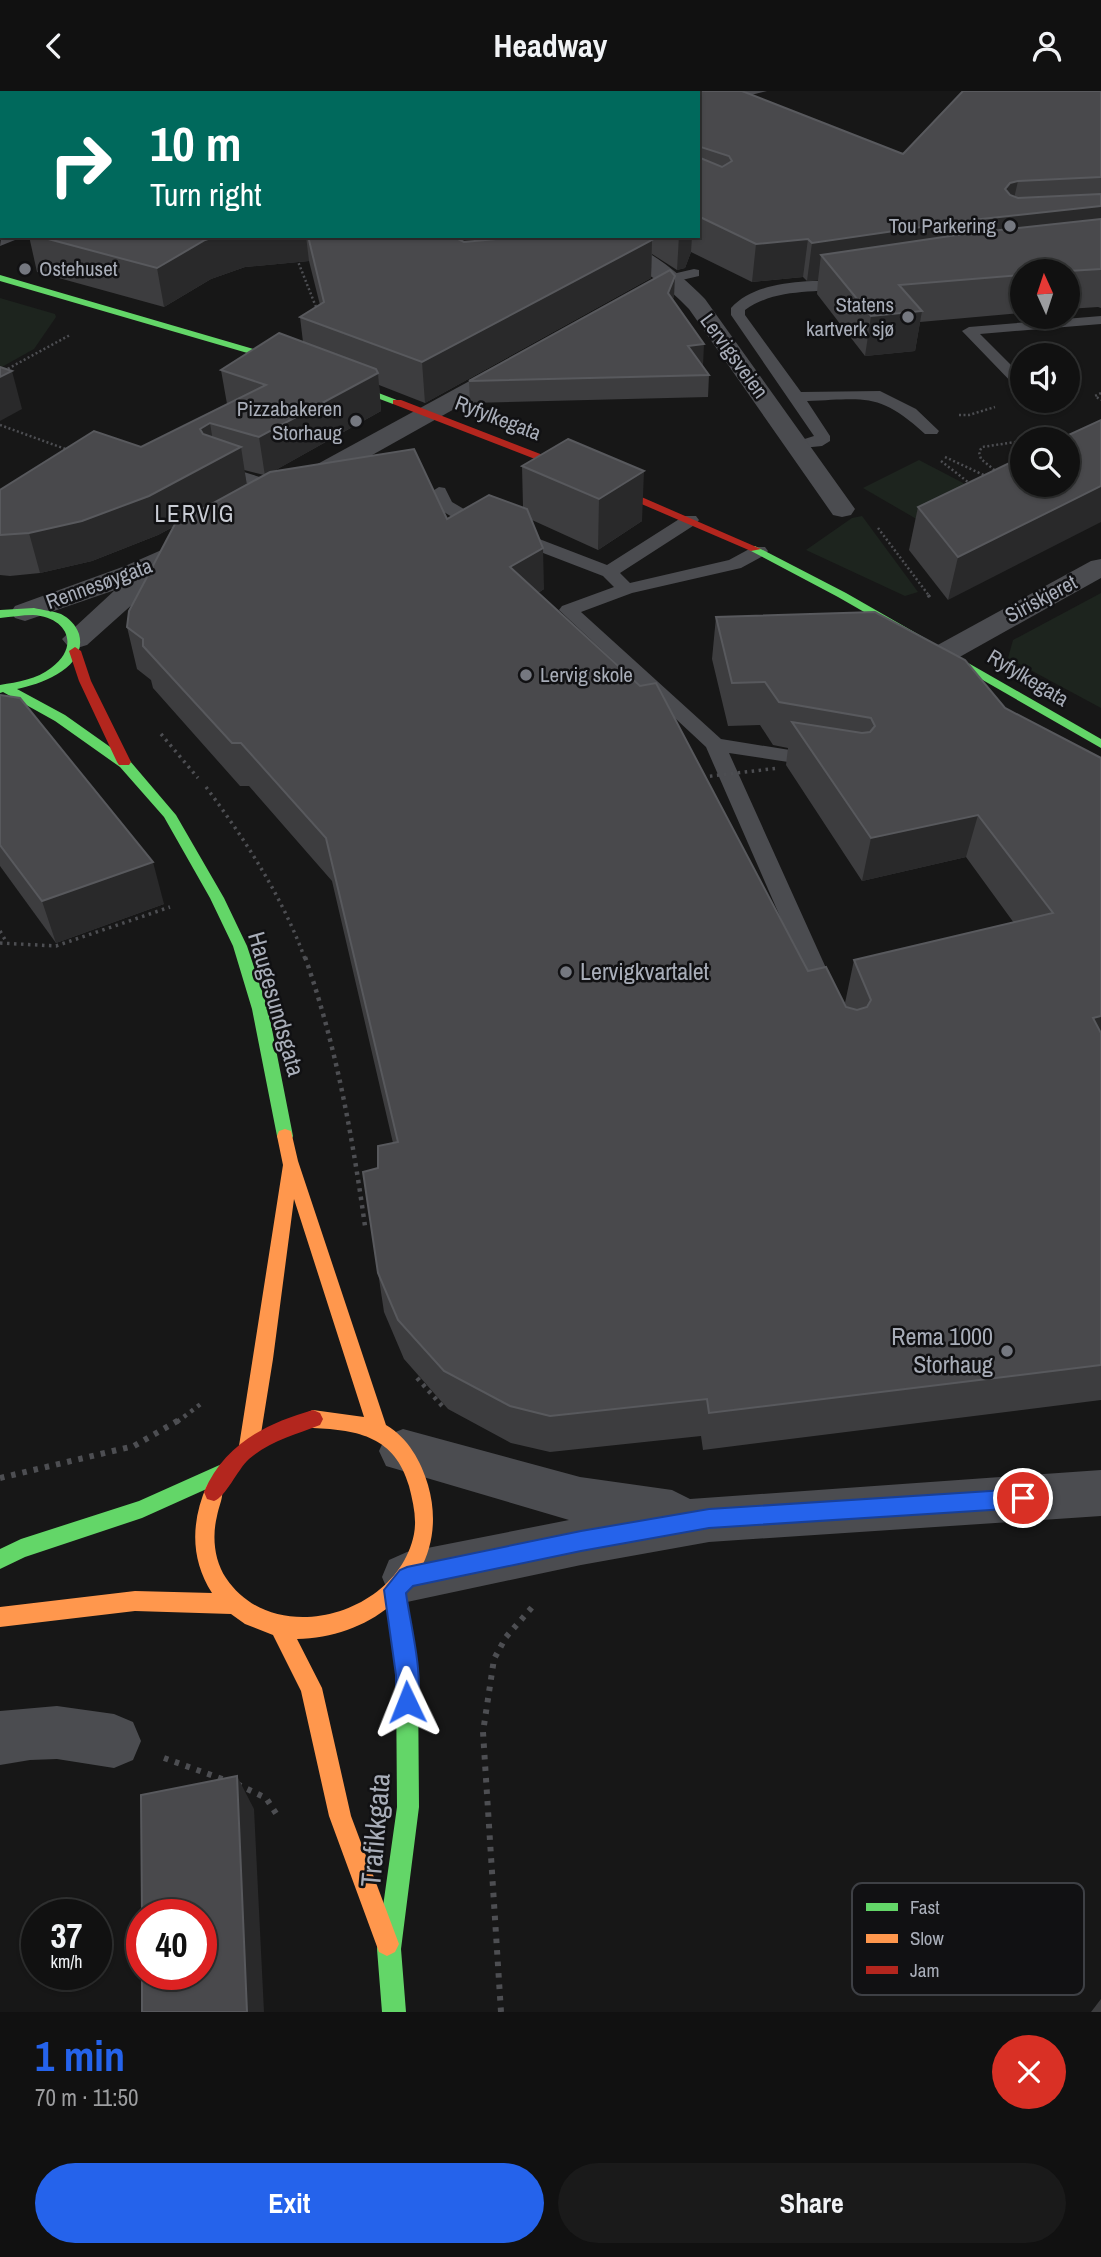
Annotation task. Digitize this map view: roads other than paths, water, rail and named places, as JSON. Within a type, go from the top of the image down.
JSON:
[{"type":"main road","name":"Ryfylkegata","points":[[0,278],[292,363],[430,414],[690,520],[759,551],[945,653],[1101,744]]},
{"type":"main road","points":[[4,689],[50,675],[66,664],[76,645],[71,628],[60,619],[8,613]]},
{"type":"main road","name":"Haugesundsgata","points":[[76,645],[85,681],[125,764]]},
{"type":"main road","name":"Haugesundsgata","points":[[4,689],[60,717],[125,764],[169,815],[217,898],[240,946],[265,1033],[290,1161],[391,1441]]},
{"type":"main road","name":"Haugesundsgata","points":[[249,1446],[264,1359],[290,1161]]},
{"type":"main road","points":[[313,1419],[347,1420],[391,1441],[420,1478],[427,1511],[422,1544],[401,1583],[382,1604],[348,1622],[314,1631],[280,1628],[249,1616],[225,1595],[209,1569],[204,1538],[208,1504],[224,1472],[249,1446],[279,1427],[313,1419]]},
{"type":"main road","points":[[0,1559],[21,1549],[142,1509],[224,1472]]},
{"type":"main road","name":"Trafikkgata","points":[[394,2012],[389,1949],[408,1807],[407,1675],[401,1583]]},
{"type":"main road","points":[[0,1617],[135,1601],[235,1604]]},
{"type":"main road","name":"Trafikkgata","points":[[280,1628],[311,1688],[340,1817],[389,1949]]},
{"type":"street","name":"Lervigsveien","points":[[600,238],[659,268],[661,284],[681,287],[697,305],[842,509]]},
{"type":"street","points":[[256,510],[532,356]]},
{"type":"street","name":"Rennesøygata","points":[[8,613],[108,584],[173,556],[220,530]]},
{"type":"street","name":"Rennesøygata","points":[[76,645],[126,594],[173,556]]},
{"type":"street","name":"Siriskjeret","points":[[945,653],[1101,567]]},
{"type":"street","points":[[391,1441],[580,1500],[709,1519]]},
{"type":"street","points":[[401,1583],[581,1541],[709,1519],[1101,1493]]},
{"type":"street","points":[[0,1738],[31,1731],[73,1733],[114,1741]]},
{"type":"lane","points":[[700,105],[761,91]]},
{"type":"lane","points":[[612,259],[638,257]]},
{"type":"lane","points":[[661,284],[694,273]]},
{"type":"lane","points":[[798,446],[817,444],[822,436],[738,315],[738,308],[747,300],[766,293],[870,280]]},
{"type":"lane","points":[[1010,373],[969,331],[1101,320]]},
{"type":"lane","points":[[797,397],[875,394],[910,412],[932,431]]},
{"type":"lane","points":[[218,469],[287,491]]},
{"type":"lane","points":[[439,492],[445,505],[463,516],[609,572],[626,589]]},
{"type":"lane","points":[[609,572],[690,520]]},
{"type":"lane","points":[[759,551],[735,564],[626,589],[568,610],[715,744],[836,1017]]},
{"type":"lane","points":[[715,744],[841,765]]},
{"type":"place","name":"Tou Parkering","points":[[1010,226]]},
{"type":"place","name":"Ostehuset","points":[[25,269]]},
{"type":"place","name":"Statens kartverk sjø","points":[[908,317]]},
{"type":"place","name":"Pizzabakeren Storhaug","points":[[356,421]]},
{"type":"place","name":"Lervig skole","points":[[526,675]]},
{"type":"place","name":"Lervigkvartalet","points":[[566,972]]},
{"type":"place","name":"Rema 1000 Storhaug","points":[[1007,1351]]},
{"type":"district","name":"LERVIG","points":[[195,514]]}]
